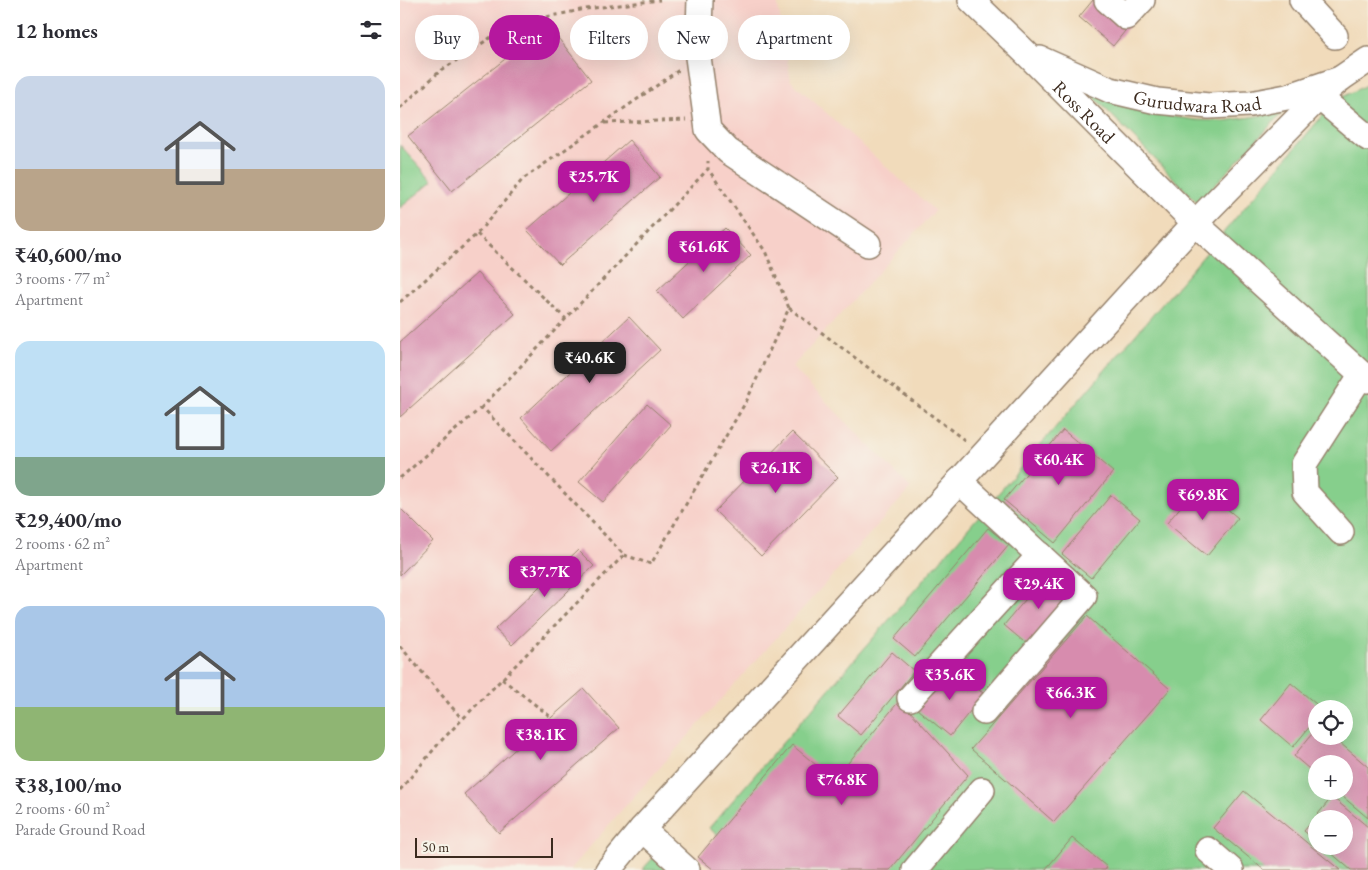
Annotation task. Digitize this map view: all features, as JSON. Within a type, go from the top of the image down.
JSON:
[{"type":"street","points":[[699,15],[700,0]]},
{"type":"street","name":"Ross Road","points":[[972,0],[1195,223],[1365,377]]},
{"type":"street","points":[[1107,0],[1126,16],[1142,0]]},
{"type":"street","points":[[1302,0],[1335,36]]},
{"type":"street","name":"Gurudwara Road","points":[[1026,53],[1110,90],[1157,101],[1209,106],[1250,104],[1287,97],[1340,79],[1368,60]]},
{"type":"street","points":[[698,60],[707,125],[728,151],[868,244]]},
{"type":"street","points":[[608,870],[642,829],[1195,223],[1319,96],[1340,79]]},
{"type":"street","points":[[1319,96],[1368,138]]},
{"type":"street","points":[[1340,532],[1305,492],[1304,464],[1365,377]]},
{"type":"street","points":[[959,481],[1084,596],[984,712]]},
{"type":"street","points":[[910,698],[1040,556]]},
{"type":"street","points":[[915,870],[982,790]]},
{"type":"street","points":[[642,829],[687,870]]},
{"type":"street","points":[[1208,850],[1231,870]]},
{"type":"path","points":[[400,108],[440,72],[511,24],[586,9],[660,0]]},
{"type":"path","points":[[400,302],[478,234],[523,179],[694,60]]},
{"type":"path","points":[[604,123],[707,125],[708,169],[765,250],[789,308],[984,454]]},
{"type":"path","points":[[400,478],[482,407],[708,169]]},
{"type":"path","points":[[478,234],[566,319]]},
{"type":"path","points":[[482,407],[624,555],[651,564],[747,400],[789,308]]},
{"type":"path","points":[[400,790],[440,742],[624,555]]},
{"type":"path","points":[[400,646],[462,719]]},
{"type":"path","points":[[502,679],[551,717]]},
{"type":"shaded area","points":[[400,0],[777,0],[780,15],[738,15],[738,60],[787,60],[791,81],[935,211],[792,367],[911,488],[570,870],[400,870]]},
{"type":"green space","points":[[1368,84],[1368,870],[760,870],[709,828],[1195,266],[1335,101]]},
{"type":"green space","points":[[1090,93],[1155,114],[1196,120],[1224,121],[1283,112],[1198,203]]},
{"type":"green space","points":[[400,145],[433,181],[400,208]]},
{"type":"green space","points":[[654,858],[665,870],[642,870]]},
{"type":"building","points":[[1093,0],[1098,0],[1129,26],[1113,46],[1079,17]]},
{"type":"building","points":[[560,40],[570,53],[570,60],[575,60],[591,80],[452,191],[408,136],[504,60],[560,60]]},
{"type":"building","points":[[629,140],[660,177],[560,265],[527,230]]},
{"type":"building","points":[[725,228],[751,255],[683,319],[657,291]]},
{"type":"building","points":[[477,273],[515,314],[400,417],[400,342]]},
{"type":"building","points":[[629,317],[660,350],[551,451],[521,418]]},
{"type":"building","points":[[647,404],[671,425],[603,502],[579,482]]},
{"type":"building","points":[[1063,430],[1113,472],[1055,543],[1004,500]]},
{"type":"building","points":[[792,432],[838,477],[761,556],[715,511]]},
{"type":"building","points":[[1199,485],[1238,518],[1207,556],[1167,523]]},
{"type":"building","points":[[1111,495],[1140,519],[1091,578],[1062,554]]},
{"type":"building","points":[[400,508],[433,541],[400,575]]},
{"type":"building","points":[[988,528],[1009,545],[915,657],[894,639]]},
{"type":"building","points":[[578,550],[594,566],[512,645],[495,629]]},
{"type":"building","points":[[1047,574],[1074,596],[1030,647],[1004,625]]},
{"type":"building","points":[[1087,616],[1170,689],[1054,822],[971,749]]},
{"type":"building","points":[[892,652],[914,671],[861,735],[838,716]]},
{"type":"building","points":[[951,667],[984,694],[950,736],[917,709]]},
{"type":"building","points":[[1291,683],[1311,700],[1308,700],[1308,729],[1293,747],[1261,720]]},
{"type":"building","points":[[584,689],[619,728],[499,833],[464,794]]},
{"type":"building","points":[[900,700],[968,775],[890,870],[714,870],[698,857],[792,745],[834,780]]},
{"type":"building","points":[[1308,739],[1308,745],[1342,745],[1368,767],[1368,818],[1347,800],[1353,800],[1353,755],[1308,755],[1308,768],[1294,756]]},
{"type":"building","points":[[1244,791],[1308,844],[1308,855],[1322,855],[1340,870],[1264,870],[1213,828]]},
{"type":"building","points":[[1330,800],[1336,800],[1348,810],[1321,810]]},
{"type":"building","points":[[1353,814],[1368,827],[1368,870],[1351,870],[1334,855],[1353,855]]},
{"type":"building","points":[[1308,826],[1308,834],[1304,831]]},
{"type":"building","points":[[1072,838],[1107,867],[1105,870],[1045,870]]}]
